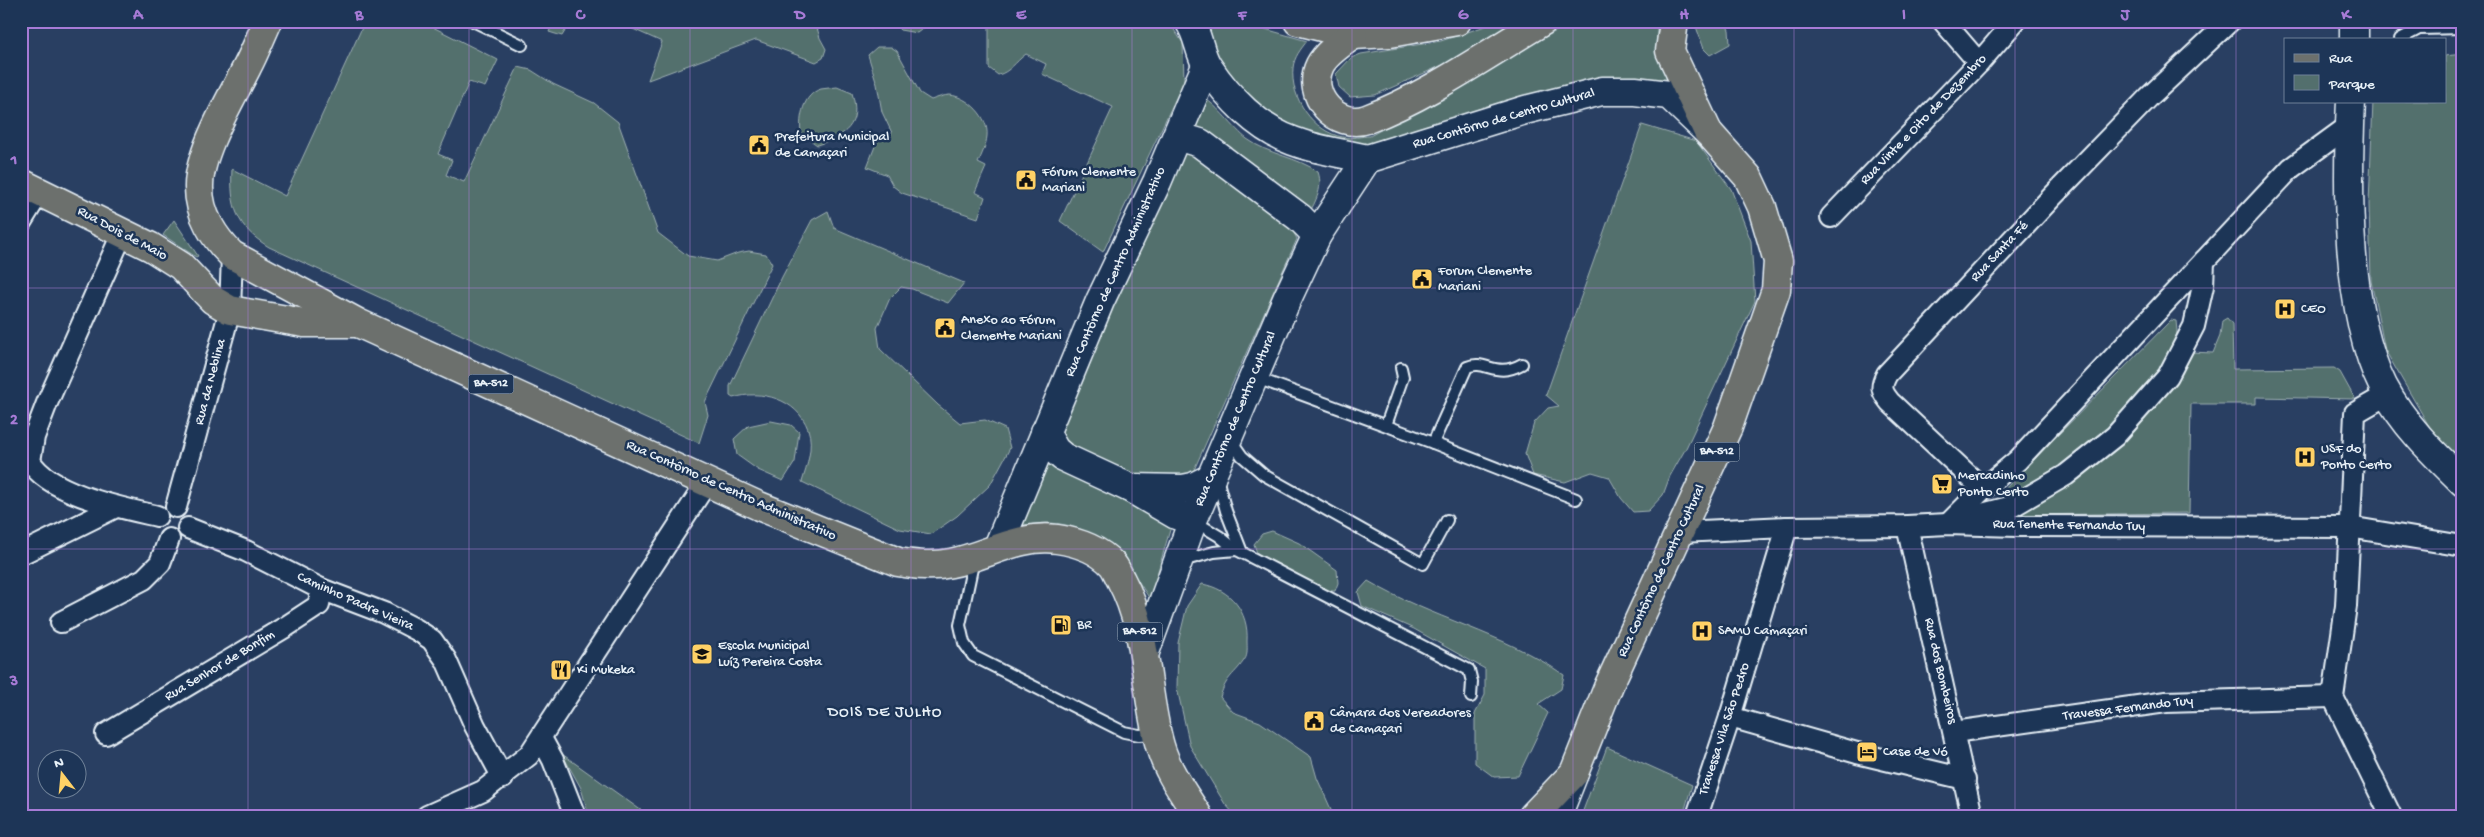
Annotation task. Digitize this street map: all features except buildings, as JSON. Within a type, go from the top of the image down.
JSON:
[{"type":"main road","name":"Rua Contôrno de Centro Administrativo","points":[[268,21],[225,110],[201,168],[199,187],[206,219],[218,239],[232,255],[358,323],[759,506],[898,562],[922,566],[951,563],[987,551]]},
{"type":"main road","points":[[1298,21],[1353,35],[1390,33],[1457,21]]},
{"type":"main road","points":[[1353,35],[1327,54],[1319,67],[1316,85],[1320,99],[1327,109],[1342,120],[1365,120],[1407,102],[1543,21]]},
{"type":"main road","name":"BA-512","points":[[1674,21],[1670,51],[1708,132]]},
{"type":"main road","name":"Rua Contôrno de Centro Cultural","points":[[1533,816],[1574,773],[1609,685],[1728,427],[1776,290],[1778,260],[1762,207],[1748,177],[1708,132]]},
{"type":"main road","name":"Rua Dois de Maio","points":[[31,187],[151,247],[181,266],[213,300],[230,310],[304,323],[358,323]]},
{"type":"main road","name":"Rua Contôrno de Centro Cultural","points":[[987,551],[1040,538],[1079,544],[1097,552],[1113,564],[1130,596],[1145,652],[1160,747],[1172,775],[1198,816]]},
{"type":"street","points":[[1190,21],[1206,66],[1243,109],[1267,129],[1293,141],[1367,159]]},
{"type":"street","points":[[1943,21],[1978,63]]},
{"type":"street","name":"Rua Vinte e Oito de Dezembro","points":[[1831,217],[1978,63],[2015,21]]},
{"type":"street","name":"Rua Santa Fé","points":[[1983,488],[1890,402],[1882,392],[1882,384],[1887,374],[2051,198],[2149,97],[2230,21]]},
{"type":"street","points":[[2354,21],[2354,38]]},
{"type":"street","name":"Rua Contôrno de Centro Administrativo","points":[[987,551],[1045,432],[1100,301],[1178,136],[1206,66]]},
{"type":"street","name":"Rua Contôrno de Centro Cultural","points":[[1145,652],[1176,563],[1253,376],[1317,235],[1367,159],[1525,110],[1602,91],[1635,91],[1669,95],[1708,132]]},
{"type":"street","points":[[1948,524],[1983,488],[2018,460],[2291,168],[2351,113]]},
{"type":"street","points":[[2351,113],[2351,250],[2363,328],[2372,359],[2388,394],[2418,439],[2463,482]]},
{"type":"street","points":[[1178,136],[1200,143],[1300,218],[1317,235]]},
{"type":"street","points":[[21,222],[31,187]]},
{"type":"street","points":[[122,234],[47,403],[34,437],[30,461],[42,476],[66,490],[116,507],[157,516]]},
{"type":"street","name":"Rua da Neblina","points":[[176,507],[230,310],[232,255]]},
{"type":"street","points":[[1948,524],[2013,506],[2066,476],[2115,436],[2168,376],[2194,326],[2203,286],[2204,261]]},
{"type":"street","points":[[2388,394],[2355,413],[2346,606],[2334,697],[2391,816]]},
{"type":"street","points":[[1045,432],[1055,450],[1063,457],[1130,488],[1176,515],[1193,520]]},
{"type":"street","points":[[1130,488],[1146,486],[1183,489],[1193,487],[1213,473]]},
{"type":"street","points":[[427,816],[483,791],[529,755],[707,482]]},
{"type":"street","points":[[21,554],[116,507]]},
{"type":"street","points":[[176,507],[186,513],[188,528],[182,536],[169,539],[159,532],[156,526],[157,516],[163,510],[176,507]]},
{"type":"street","name":"Rua Tenente Fernando Tuy","points":[[1680,532],[1787,527],[1948,524],[2349,527],[2461,543]]},
{"type":"street","name":"Rua dos Bombeiros","points":[[1907,526],[1972,816]]},
{"type":"street","name":"Travessa Vila São Pedro","points":[[1697,816],[1730,717],[1787,527]]},
{"type":"street","name":"Caminho Padre Vieira","points":[[188,528],[246,551],[321,589],[384,613],[432,640],[446,660],[475,726],[502,778]]},
{"type":"street","points":[[61,622],[144,579],[160,562],[169,539]]},
{"type":"street","name":"Rua Senhor de Bonfim","points":[[106,734],[303,616],[319,605],[321,589]]},
{"type":"street","name":"Travessa Fernando Tuy","points":[[1954,732],[2166,702],[2334,697]]},
{"type":"street","points":[[1730,717],[1857,753],[1965,779]]},
{"type":"street","points":[[541,738],[553,760],[575,816]]},
{"type":"street","points":[[1557,816],[1574,773]]},
{"type":"lane","points":[[473,21],[522,45]]},
{"type":"lane","points":[[2401,38],[2420,25],[2463,28]]},
{"type":"lane","points":[[1433,443],[1466,366],[1474,364],[1504,371],[1522,364]]},
{"type":"lane","points":[[1386,425],[1403,377],[1401,368]]},
{"type":"lane","points":[[1253,376],[1386,425],[1576,499]]},
{"type":"lane","points":[[1228,436],[1242,456],[1264,475],[1423,564],[1447,520]]},
{"type":"lane","points":[[1213,473],[1238,551]]},
{"type":"lane","points":[[1193,520],[1219,536],[1238,551],[1469,670],[1472,682],[1471,697]]},
{"type":"lane","points":[[987,551],[960,625],[964,643],[973,656],[1124,732],[1139,735],[1157,733]]},
{"type":"lane","points":[[1176,563],[1214,552],[1238,551]]},
{"type":"green space","points":[[365,21],[421,21],[498,60],[485,87],[469,82],[438,154],[452,160],[446,175],[464,182],[518,67],[531,70],[553,84],[594,103],[618,122],[658,233],[688,256],[717,261],[749,251],[766,254],[772,264],[705,402],[708,415],[699,443],[269,247],[249,232],[237,214],[234,205],[232,169],[285,196]]},
{"type":"green space","points":[[554,21],[589,21],[585,29],[570,23],[562,36],[549,32]]},
{"type":"green space","points":[[615,21],[815,21],[820,38],[826,49],[823,58],[816,62],[756,40],[648,80],[662,42]]},
{"type":"green space","points":[[850,21],[891,21],[871,29]]},
{"type":"green space","points":[[891,21],[933,21],[917,33],[900,30]]},
{"type":"green space","points":[[986,21],[1168,21],[1183,43],[1184,81],[1103,252],[1060,221],[1113,107],[1042,74],[1046,64],[1026,54],[1009,69],[998,75],[989,68],[989,27]]},
{"type":"green space","points":[[1196,21],[1237,21],[1307,41],[1296,57],[1293,68],[1295,91],[1313,121],[1332,134],[1346,138],[1370,136],[1574,21],[1657,21],[1657,47],[1670,91],[1371,147],[1306,138],[1247,103],[1223,71]]},
{"type":"green space","points":[[1500,21],[1519,21],[1456,59],[1375,95],[1350,97],[1339,87],[1336,74],[1351,58],[1361,54],[1441,41]]},
{"type":"green space","points":[[1694,21],[1725,21],[1729,30],[1730,44],[1710,55],[1704,49]]},
{"type":"green space","points":[[877,47],[891,47],[897,51],[920,93],[931,100],[948,95],[957,97],[970,104],[981,115],[987,129],[987,136],[985,147],[978,163],[986,167],[975,192],[985,197],[978,218],[902,193],[893,186],[887,175],[867,167],[877,141],[892,133],[882,112],[877,84],[868,55]]},
{"type":"green space","points":[[2463,54],[2463,465],[2440,445],[2385,350],[2371,281],[2369,204],[2373,102],[2446,102],[2446,56]]},
{"type":"green space","points":[[837,87],[852,93],[855,104],[853,121],[849,128],[836,138],[817,145],[801,133],[801,120],[806,101],[821,89]]},
{"type":"green space","points":[[1205,99],[1215,106],[1247,139],[1318,172],[1320,178],[1319,190],[1306,219],[1191,126]]},
{"type":"green space","points":[[1642,125],[1696,141],[1731,189],[1751,241],[1755,301],[1686,448],[1670,476],[1663,495],[1648,511],[1633,512],[1621,498],[1609,477],[1592,472],[1565,482],[1533,475],[1525,454],[1534,423],[1548,408],[1559,406],[1546,395]]},
{"type":"green space","points":[[1190,150],[1291,227],[1297,239],[1189,481],[1141,481],[1069,453],[1057,431],[1175,163],[1181,152]]},
{"type":"green space","points":[[828,211],[834,228],[964,283],[948,303],[912,289],[901,287],[890,298],[877,328],[880,349],[938,405],[960,423],[985,420],[1005,429],[1010,448],[990,485],[957,516],[931,534],[900,529],[802,482],[809,456],[810,436],[803,419],[796,410],[777,399],[766,396],[755,395],[733,398],[730,396],[730,386],[782,277],[812,220]]},
{"type":"green space","points":[[174,220],[198,256],[196,257],[163,235]]},
{"type":"green space","points":[[2227,318],[2232,324],[2233,369],[2334,368],[2340,372],[2355,399],[2256,397],[2256,404],[2191,404],[2189,513],[2012,515],[2004,508],[2001,493],[2171,320],[2176,321],[2175,346],[2191,352],[2213,353],[2220,336],[2222,321]]},
{"type":"green space","points":[[771,421],[791,425],[799,432],[795,462],[783,481],[758,470],[737,455],[734,439],[748,426]]},
{"type":"green space","points":[[1045,452],[1172,523],[1158,571],[1153,604],[1134,574],[1112,549],[1085,531],[1050,523],[1011,527]]},
{"type":"green space","points":[[1272,531],[1299,543],[1337,570],[1338,583],[1335,591],[1321,591],[1278,564],[1258,556],[1254,544],[1262,534]]},
{"type":"green space","points":[[1368,581],[1416,605],[1517,648],[1541,660],[1564,675],[1561,689],[1538,704],[1548,713],[1518,776],[1494,777],[1475,763],[1475,714],[1485,695],[1485,669],[1414,629],[1362,606],[1358,592]]},
{"type":"green space","points":[[1202,584],[1221,591],[1236,603],[1245,620],[1247,630],[1246,657],[1228,680],[1220,697],[1233,712],[1260,722],[1311,757],[1317,778],[1334,816],[1236,816],[1225,804],[1190,746],[1177,688],[1178,643],[1187,606]]},
{"type":"green space","points":[[1607,747],[1692,785],[1683,816],[1581,816]]},
{"type":"green space","points":[[562,754],[649,816],[589,816],[581,788]]},
{"type":"place","name":"Prefeitura Municipal de Camaçari","points":[[759,145]]},
{"type":"place","name":"Fórum Clemente Mariani","points":[[1026,180]]},
{"type":"place","name":"Forum Clemente Mariani","points":[[1422,279]]},
{"type":"place","name":"CEO","points":[[2285,309]]},
{"type":"place","name":"Anexo ao Fórum Clemente Mariani","points":[[945,328]]},
{"type":"place","name":"USF do Ponto Certo","points":[[2305,457]]},
{"type":"place","name":"Mercadinho Ponto Certo","points":[[1942,484]]},
{"type":"place","name":"BR","points":[[1061,625]]},
{"type":"place","name":"SAMU Camaçari","points":[[1702,631]]},
{"type":"place","name":"Escola Municipal Luíz Pereira Costa","points":[[702,654]]},
{"type":"place","name":"Ki Mukeka","points":[[561,670]]},
{"type":"place","name":"Câmara dos Vereadores de Camaçari","points":[[1314,721]]},
{"type":"place","name":"Case de Vó","points":[[1867,752]]},
{"type":"district","name":"DOIS DE JULHO","points":[[885,713]]}]
